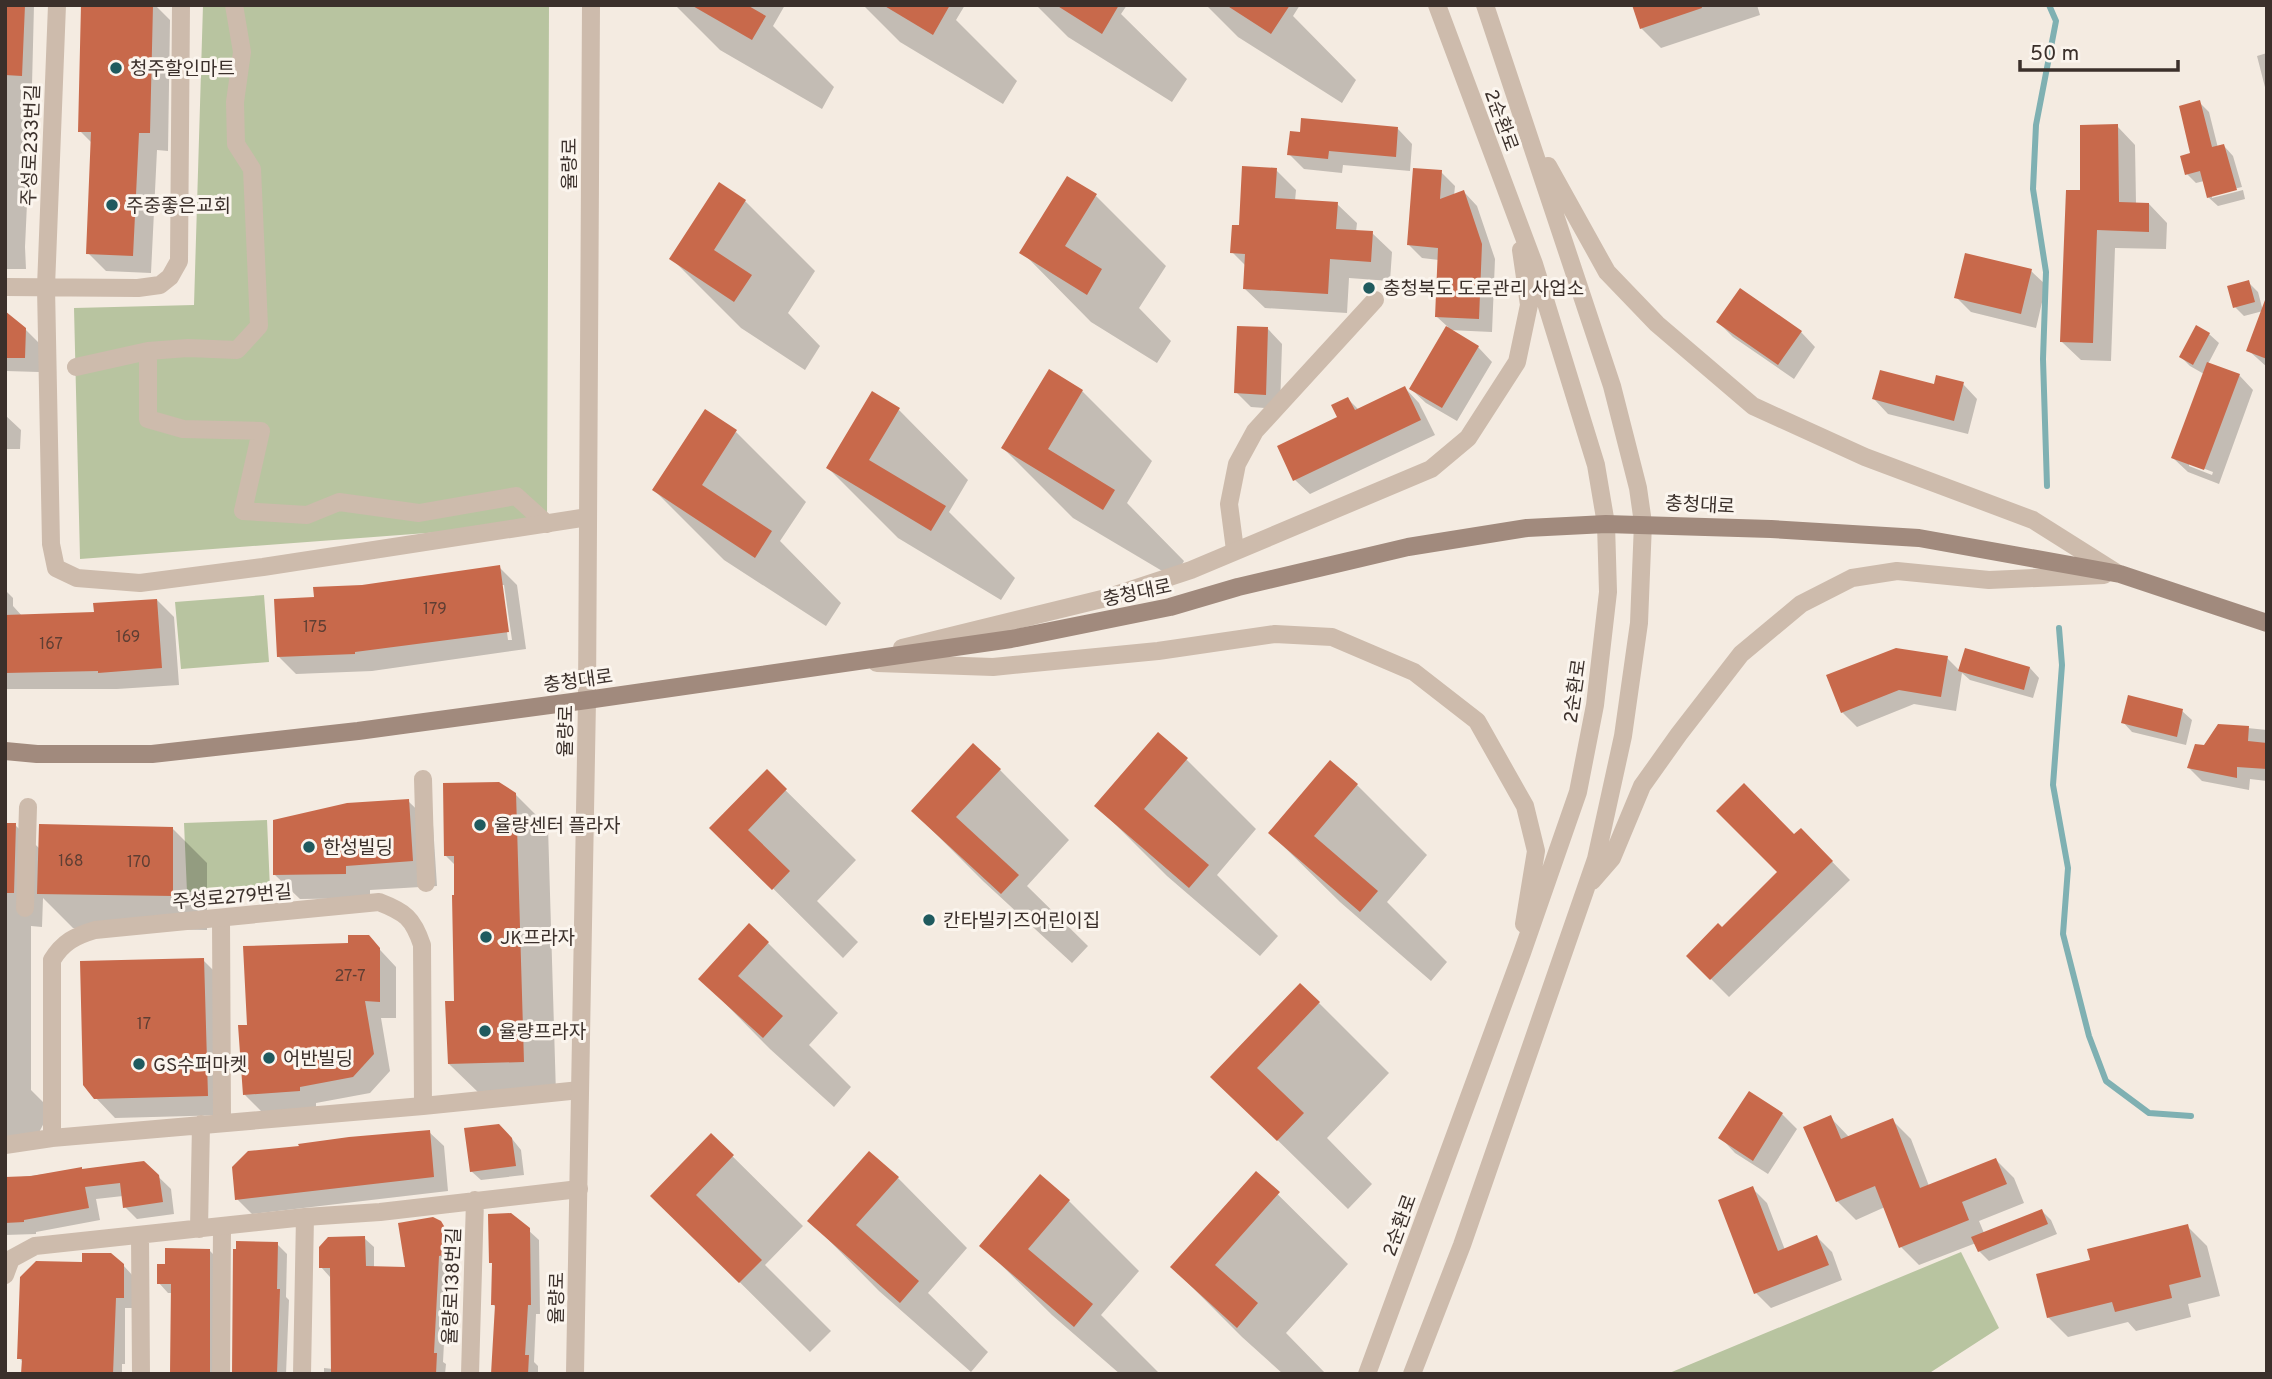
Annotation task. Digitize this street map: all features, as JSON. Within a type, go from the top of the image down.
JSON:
[{"type":"main road","name":"충청대로","points":[[5,751],[37,754],[152,754],[358,731],[1011,639],[1157,610],[1238,587],[1408,547],[1527,528],[1643,523],[1919,538],[2120,574],[2267,623]]},
{"type":"street","name":"주성로233번길","points":[[57,5],[46,287],[51,544],[56,568],[77,578],[140,583],[547,524]]},
{"type":"street","points":[[5,288],[138,288],[160,285],[170,277],[179,261],[181,5]]},
{"type":"street","points":[[76,367],[148,351],[188,348],[237,350],[260,326],[252,169],[236,144],[235,102],[242,52],[234,5]]},
{"type":"street","name":"율량로","points":[[575,1374],[587,700],[591,5]]},
{"type":"street","name":"2순환로","points":[[1367,1374],[1578,792],[1595,705],[1608,592],[1606,524],[1596,465],[1534,264],[1437,5]]},
{"type":"street","name":"2순환로","points":[[1412,1374],[1462,1245],[1596,859],[1623,736],[1639,623],[1643,523],[1612,386],[1485,5]]},
{"type":"street","points":[[1521,113],[1559,188],[1607,272],[1657,324],[1754,406],[1865,457],[2033,520],[2120,574]]},
{"type":"street","points":[[846,662],[1106,598],[1191,570],[1431,469],[1468,438],[1517,362],[1529,305],[1515,212]]},
{"type":"street","points":[[1236,550],[1229,504],[1237,464],[1255,431],[1375,300]]},
{"type":"street","points":[[148,351],[148,419],[183,429],[261,431],[243,511],[307,515],[339,502],[419,513],[516,496],[547,524],[588,517]]},
{"type":"street","points":[[1586,889],[1612,858],[1642,786],[1679,734],[1741,654],[1801,604],[1852,578],[1897,571],[1989,580],[2120,574]]},
{"type":"street","points":[[846,662],[993,667],[1158,651],[1275,634],[1332,637],[1414,672],[1476,721],[1525,806],[1536,851],[1516,969]]},
{"type":"street","points":[[423,779],[426,883]]},
{"type":"street","points":[[25,908],[28,807]]},
{"type":"street","name":"주성로279번길","points":[[52,1138],[52,960],[61,946],[74,937],[95,930],[379,902],[399,910],[415,924],[422,945],[423,1107]]},
{"type":"street","points":[[220,918],[222,1122]]},
{"type":"street","points":[[5,1145],[52,1138],[423,1107],[580,1090]]},
{"type":"street","points":[[199,1229],[201,1124]]},
{"type":"street","name":"율량로138번길","points":[[5,1275],[11,1259],[35,1246],[305,1217],[380,1212],[579,1189]]},
{"type":"street","name":"율량로138번길","points":[[470,1374],[475,1200]]},
{"type":"street","points":[[302,1374],[305,1217]]},
{"type":"street","points":[[221,1374],[222,1227]]},
{"type":"street","points":[[140,1235],[141,1374]]},
{"type":"green space","points":[[203,5],[549,5],[547,524],[80,559],[74,308],[194,305]]},
{"type":"green space","points":[[264,595],[269,662],[181,669],[175,602]]},
{"type":"green space","points":[[267,820],[270,889],[187,892],[184,823]]},
{"type":"green space","points":[[1961,1252],[1999,1328],[1928,1374],[1667,1374]]},
{"type":"building","points":[[5,5],[25,5],[22,76],[5,75]]},
{"type":"building","name":"청주할인마트","points":[[81,5],[153,5],[150,133],[139,133],[133,256],[86,254],[91,132],[78,132]]},
{"type":"building","points":[[691,5],[747,5],[766,16],[752,40]]},
{"type":"building","points":[[883,5],[950,5],[933,35]]},
{"type":"building","points":[[1056,5],[1119,5],[1102,34]]},
{"type":"building","points":[[1226,5],[1290,5],[1271,34]]},
{"type":"building","points":[[1632,5],[1701,5],[1702,8],[1640,29]]},
{"type":"building","points":[[2200,100],[2212,147],[2224,144],[2237,190],[2207,198],[2200,171],[2185,175],[2180,156],[2190,153],[2179,106]]},
{"type":"building","points":[[1301,118],[1398,127],[1396,157],[1329,151],[1328,159],[1287,155],[1290,131],[1300,132]]},
{"type":"building","points":[[2118,124],[2119,202],[2149,203],[2149,232],[2097,230],[2093,343],[2060,342],[2066,190],[2080,190],[2080,125]]},
{"type":"building","points":[[1242,166],[1277,168],[1275,198],[1338,202],[1336,229],[1373,231],[1371,262],[1330,259],[1328,294],[1243,289],[1245,254],[1230,253],[1232,225],[1239,225]]},
{"type":"building","points":[[1413,168],[1442,170],[1440,199],[1464,190],[1482,244],[1479,319],[1435,317],[1438,248],[1407,245]]},
{"type":"building","points":[[1067,176],[1097,194],[1065,246],[1102,269],[1087,295],[1019,253]]},
{"type":"building","points":[[719,182],[746,200],[714,250],[752,275],[734,302],[669,259]]},
{"type":"building","points":[[1965,253],[2032,269],[2021,314],[1954,298]]},
{"type":"building","points":[[2249,280],[2255,302],[2233,308],[2227,286]]},
{"type":"building","points":[[1740,288],[1802,331],[1778,365],[1716,322]]},
{"type":"building","points":[[2267,300],[2267,359],[2246,351]]},
{"type":"building","points":[[5,311],[26,328],[25,358],[5,358]]},
{"type":"building","points":[[2196,325],[2210,333],[2193,365],[2179,357]]},
{"type":"building","points":[[1237,326],[1268,327],[1266,395],[1234,393]]},
{"type":"building","points":[[1446,326],[1479,346],[1442,408],[1409,389]]},
{"type":"building","points":[[2207,362],[2240,374],[2204,470],[2171,458]]},
{"type":"building","points":[[1049,369],[1083,390],[1048,449],[1115,490],[1103,510],[1001,448]]},
{"type":"building","points":[[1880,370],[1934,384],[1936,375],[1964,382],[1954,421],[1872,399]]},
{"type":"building","points":[[1405,386],[1421,420],[1293,481],[1277,446],[1337,417],[1331,405],[1348,397],[1355,410]]},
{"type":"building","points":[[872,391],[900,408],[869,460],[946,506],[931,531],[826,468]]},
{"type":"building","points":[[705,409],[737,430],[702,485],[772,531],[755,558],[652,490]]},
{"type":"building","points":[[500,565],[509,632],[355,654],[277,657],[274,599],[314,597],[313,587],[362,585]]},
{"type":"building","points":[[157,599],[162,668],[98,673],[5,673],[5,615],[94,612],[93,603]]},
{"type":"building","points":[[1896,648],[1948,656],[1941,697],[1899,690],[1841,713],[1826,675]]},
{"type":"building","points":[[1965,648],[2030,667],[2024,690],[1958,671]]},
{"type":"building","points":[[2128,695],[2183,709],[2177,737],[2121,723]]},
{"type":"building","points":[[2218,724],[2249,726],[2248,741],[2267,743],[2267,769],[2237,767],[2237,778],[2187,768],[2195,744],[2204,745]]},
{"type":"building","points":[[1158,732],[1188,758],[1144,809],[1209,865],[1189,888],[1094,806]]},
{"type":"building","points":[[973,743],[1001,769],[956,817],[1019,875],[1001,894],[911,811]]},
{"type":"building","points":[[1330,760],[1358,784],[1314,836],[1378,891],[1360,912],[1268,833]]},
{"type":"building","points":[[767,769],[787,789],[748,830],[790,871],[772,890],[709,828]]},
{"type":"building","points":[[499,782],[516,793],[524,1062],[448,1064],[445,1001],[454,1001],[454,856],[444,856],[443,783]]},
{"type":"building","points":[[1744,783],[1794,834],[1801,828],[1833,861],[1710,980],[1686,956],[1718,923],[1722,927],[1777,872],[1716,811]]},
{"type":"building","points":[[409,799],[413,861],[346,866],[346,874],[273,875],[273,820],[347,803]]},
{"type":"building","points":[[5,823],[16,823],[14,893],[5,893]]},
{"type":"building","points":[[39,824],[173,827],[173,896],[37,894]]},
{"type":"building","points":[[749,923],[769,942],[738,976],[783,1016],[763,1038],[698,979]]},
{"type":"building","points":[[348,935],[369,935],[380,948],[380,1002],[365,1001],[374,1054],[353,1077],[300,1087],[300,1091],[243,1095],[238,1025],[247,1025],[243,946],[348,943]]},
{"type":"building","points":[[204,958],[208,1096],[94,1099],[83,1085],[80,961]]},
{"type":"building","points":[[1300,983],[1320,1002],[1257,1068],[1304,1113],[1277,1141],[1210,1077]]},
{"type":"building","points":[[1749,1091],[1783,1113],[1753,1161],[1718,1138]]},
{"type":"building","points":[[1831,1115],[1841,1139],[1893,1118],[1920,1188],[1996,1158],[2007,1184],[1962,1202],[1969,1220],[1899,1248],[1875,1186],[1836,1202],[1803,1127]]},
{"type":"building","points":[[499,1124],[512,1138],[516,1166],[470,1172],[464,1128]]},
{"type":"building","points":[[430,1130],[434,1177],[235,1200],[232,1167],[248,1151],[349,1137]]},
{"type":"building","points":[[711,1133],[734,1155],[696,1195],[762,1260],[739,1283],[650,1196]]},
{"type":"building","points":[[869,1151],[899,1177],[856,1225],[919,1281],[900,1303],[807,1221]]},
{"type":"building","points":[[144,1161],[159,1175],[163,1202],[123,1208],[120,1183],[85,1187],[89,1208],[24,1222],[5,1223],[5,1177]]},
{"type":"building","points":[[1256,1171],[1280,1192],[1215,1265],[1258,1303],[1237,1328],[1170,1267]]},
{"type":"building","points":[[1040,1174],[1070,1200],[1028,1249],[1093,1304],[1074,1327],[979,1246]]},
{"type":"building","points":[[1753,1186],[1778,1251],[1817,1235],[1829,1265],[1754,1294],[1718,1200]]},
{"type":"building","points":[[2042,1209],[2048,1224],[1978,1252],[1971,1237]]},
{"type":"building","points":[[511,1213],[530,1228],[531,1305],[528,1305],[525,1355],[529,1355],[528,1374],[491,1374],[495,1305],[491,1305],[492,1263],[489,1263],[488,1214]]},
{"type":"building","points":[[433,1217],[444,1226],[449,1254],[439,1256],[434,1353],[437,1353],[436,1374],[331,1374],[330,1268],[319,1268],[319,1247],[328,1237],[365,1236],[366,1266],[405,1267],[398,1223]]},
{"type":"building","points":[[2188,1224],[2201,1277],[2169,1285],[2172,1298],[2115,1312],[2112,1302],[2047,1318],[2036,1274],[2090,1260],[2087,1249]]},
{"type":"building","points":[[236,1241],[278,1242],[277,1289],[280,1289],[277,1374],[232,1374],[233,1249],[236,1249]]},
{"type":"building","points":[[165,1248],[210,1249],[210,1374],[170,1374],[171,1284],[157,1284],[157,1264],[165,1264]]},
{"type":"building","points":[[82,1253],[111,1253],[124,1264],[124,1298],[116,1298],[113,1374],[21,1374],[22,1359],[17,1359],[20,1277],[36,1261],[82,1262]]},
{"type":"waterway","points":[[2047,486],[2043,359],[2046,272],[2033,189],[2036,125],[2056,21],[2049,5]]},
{"type":"waterway","points":[[2059,628],[2062,665],[2053,785],[2068,868],[2063,934],[2089,1036],[2106,1081],[2149,1113],[2191,1116]]},
{"type":"place","name":"청주할인마트","points":[[116,68]]},
{"type":"place","name":"주중좋은교회","points":[[112,205]]},
{"type":"place","name":"충청북도 도로관리 사업소","points":[[1369,288]]},
{"type":"place","name":"율량센터 플라자","points":[[480,825]]},
{"type":"place","name":"한성빌딩","points":[[309,847]]},
{"type":"place","name":"칸타빌키즈어린이집","points":[[929,920]]},
{"type":"place","name":"JK프라자","points":[[486,937]]},
{"type":"place","name":"율량프라자","points":[[485,1031]]},
{"type":"place","name":"어반빌딩","points":[[269,1058]]},
{"type":"place","name":"GS수퍼마켓","points":[[139,1064]]}]
